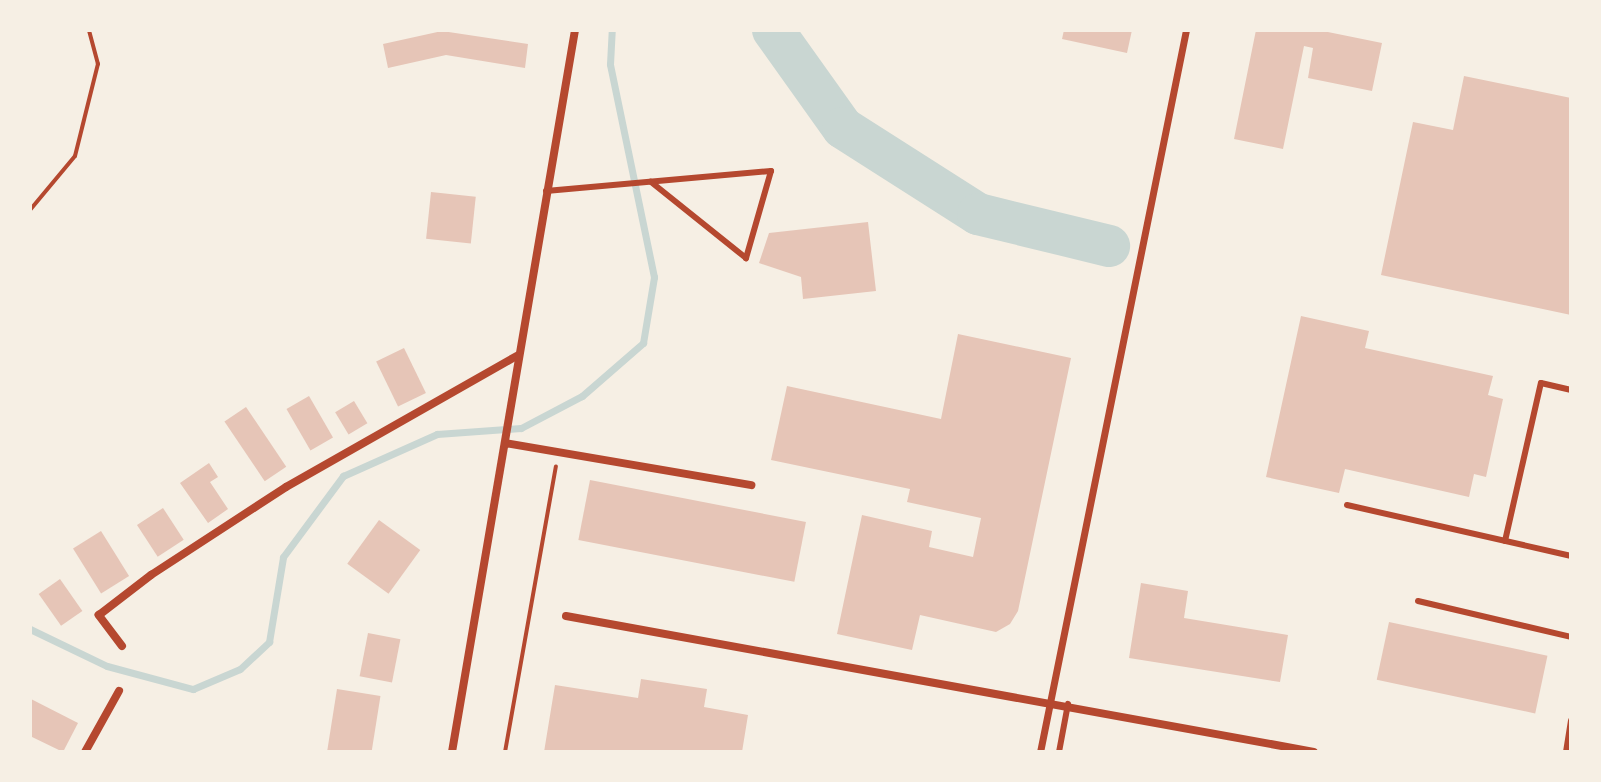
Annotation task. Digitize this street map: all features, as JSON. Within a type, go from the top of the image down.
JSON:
[{"type":"street","points":[[452,752],[505,443],[510,397],[575,30]]},
{"type":"street","points":[[1040,752],[1186,30]]},
{"type":"street","points":[[122,646],[99,615],[151,575],[286,487],[517,356]]},
{"type":"street","points":[[505,443],[751,485]]},
{"type":"street","points":[[566,616],[1051,700],[1314,752]]},
{"type":"street","points":[[85,752],[119,691]]},
{"type":"lane","points":[[546,191],[771,171],[746,258],[651,182]]},
{"type":"lane","points":[[1505,541],[1541,383],[1571,390]]},
{"type":"lane","points":[[1347,505],[1571,556]]},
{"type":"lane","points":[[1418,601],[1571,637]]},
{"type":"lane","points":[[1059,752],[1068,704]]},
{"type":"lane","points":[[1566,752],[1571,720]]},
{"type":"path","points":[[30,210],[75,156],[98,64],[89,30]]},
{"type":"path","points":[[505,752],[559,452]]},
{"type":"building","points":[[1064,30],[1132,30],[1127,53],[1062,39]]},
{"type":"building","points":[[1256,30],[1318,30],[1382,43],[1372,91],[1308,78],[1313,48],[1304,46],[1283,149],[1234,139]]},
{"type":"building","points":[[442,31],[528,44],[525,68],[446,55],[388,68],[383,44]]},
{"type":"building","points":[[1464,76],[1571,98],[1571,315],[1381,275],[1413,122],[1453,130]]},
{"type":"building","points":[[431,192],[476,197],[471,243],[426,239]]},
{"type":"building","points":[[868,222],[876,291],[803,299],[801,277],[759,263],[769,233]]},
{"type":"building","points":[[1301,316],[1369,331],[1365,348],[1493,376],[1488,395],[1503,399],[1486,477],[1474,474],[1469,497],[1345,469],[1339,493],[1266,477]]},
{"type":"building","points":[[958,334],[1071,358],[1018,611],[1010,624],[996,632],[920,615],[912,650],[837,634],[862,515],[932,531],[929,547],[973,557],[981,518],[907,502],[910,489],[771,460],[787,386],[941,419]]},
{"type":"building","points":[[404,348],[426,393],[398,407],[376,362]]},
{"type":"building","points":[[309,396],[333,438],[310,451],[286,409]]},
{"type":"building","points":[[354,401],[367,423],[349,435],[335,412]]},
{"type":"building","points":[[246,407],[286,467],[265,481],[224,422]]},
{"type":"building","points":[[209,463],[218,477],[210,482],[228,509],[208,523],[180,483]]},
{"type":"building","points":[[590,480],[806,522],[794,582],[578,540]]},
{"type":"building","points":[[163,508],[184,540],[158,557],[137,525]]},
{"type":"building","points":[[379,520],[420,550],[389,594],[347,564]]},
{"type":"building","points":[[101,531],[129,576],[101,593],[73,548]]},
{"type":"building","points":[[60,579],[82,611],[61,626],[39,594]]},
{"type":"building","points":[[1141,583],[1188,591],[1184,618],[1288,635],[1280,682],[1129,658]]},
{"type":"building","points":[[1389,622],[1547,656],[1535,713],[1377,680]]},
{"type":"building","points":[[368,633],[400,639],[392,682],[360,676]]},
{"type":"building","points":[[641,679],[707,689],[704,707],[748,715],[742,752],[544,752],[555,685],[638,698]]},
{"type":"building","points":[[337,689],[380,696],[372,752],[327,752]]},
{"type":"building","points":[[31,699],[78,723],[63,752],[30,736]]},
{"type":"waterway","points":[[30,629],[107,666],[193,689],[240,669],[269,642],[283,557],[343,476],[437,434],[521,428],[582,396],[643,343],[654,277],[610,64],[612,30]]},
{"type":"waterway","points":[[773,30],[843,128],[978,214],[1109,246]]}]
